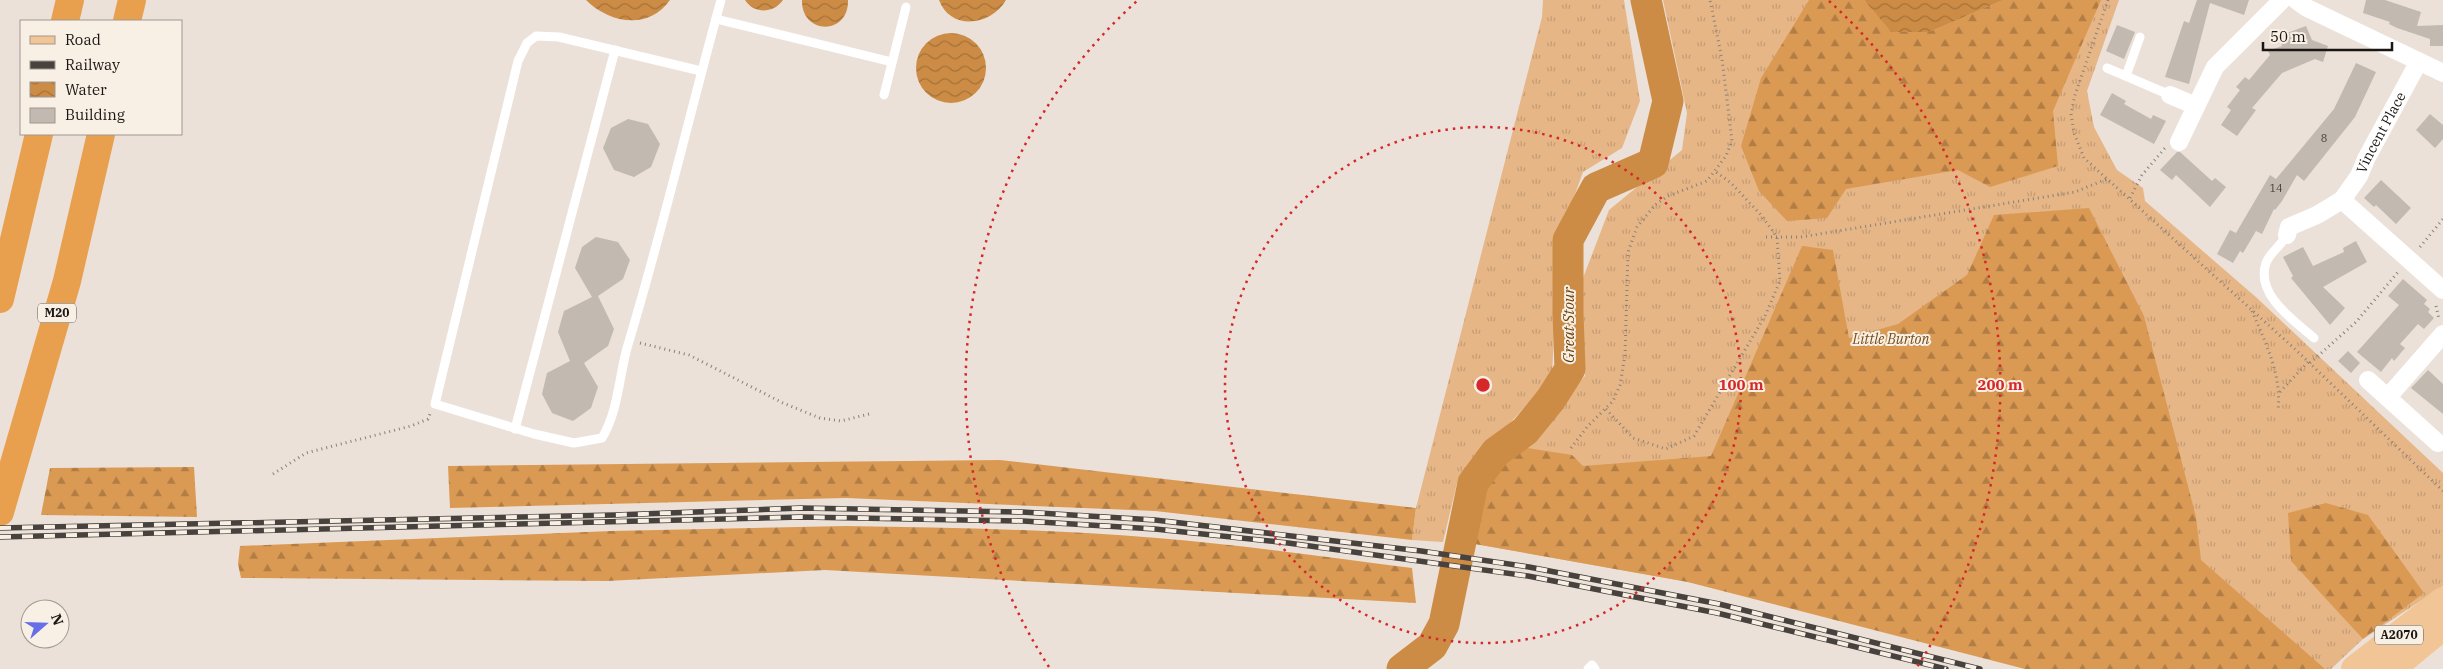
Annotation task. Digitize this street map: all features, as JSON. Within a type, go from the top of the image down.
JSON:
[{"type":"highway","points":[[65,20],[70,0]]},
{"type":"highway","points":[[127,20],[132,0]]},
{"type":"highway","points":[[0,299],[39,135]]},
{"type":"highway","name":"M20","points":[[3,501],[67,281],[101,135]]},
{"type":"main road","name":"A2070","points":[[2354,669],[2443,601]]},
{"type":"main road","name":"A2070","points":[[2391,669],[2443,626]]},
{"type":"street","points":[[2179,142],[2220,61],[2282,0]]},
{"type":"street","points":[[2296,0],[2306,8],[2418,64],[2443,73]]},
{"type":"street","name":"Vincent Place","points":[[2287,235],[2289,227],[2317,215],[2342,200],[2359,176],[2366,159],[2418,64]]},
{"type":"street","points":[[2170,95],[2196,106]]},
{"type":"street","points":[[2342,200],[2443,290]]},
{"type":"street","points":[[2388,397],[2443,334]]},
{"type":"street","points":[[2368,380],[2440,445]]},
{"type":"lane","points":[[701,71],[559,37],[536,36],[528,43],[518,61],[435,404],[515,429],[574,442],[602,438],[609,427],[630,340],[652,267],[701,71],[721,0]]},
{"type":"lane","points":[[884,95],[906,7]]},
{"type":"lane","points":[[716,19],[892,62]]},
{"type":"lane","points":[[2126,76],[2140,37]]},
{"type":"lane","points":[[515,429],[615,50]]},
{"type":"lane","points":[[2107,68],[2170,95]]},
{"type":"lane","points":[[2287,235],[2273,251],[2266,264],[2265,280],[2278,306],[2314,338]]},
{"type":"lane","points":[[1588,669],[1592,665],[1595,669]]},
{"type":"path","points":[[1571,448],[1586,427],[1612,401],[1621,378],[1625,355],[1628,252],[1634,232],[1655,205],[1668,196],[1707,181],[1716,172],[1726,156],[1732,141],[1722,59],[1710,0]]},
{"type":"path","points":[[2108,0],[2075,95],[2072,114],[2074,133],[2084,158],[2251,308],[2443,492]]},
{"type":"path","points":[[2130,198],[2142,174],[2172,140],[2179,142]]},
{"type":"path","points":[[1606,409],[1633,438],[1666,449],[1694,436],[1765,316],[1780,281],[1777,237],[1761,214],[1731,183],[1716,172]]},
{"type":"path","points":[[1766,237],[1801,237],[2075,192],[2108,179]]},
{"type":"path","points":[[2280,392],[2309,362],[2356,322],[2443,219]]},
{"type":"path","points":[[2251,308],[2274,365],[2280,392],[2278,411]]},
{"type":"path","points":[[630,340],[689,354],[775,399],[820,418],[841,421],[870,414]]},
{"type":"path","points":[[273,474],[306,453],[412,426],[428,419],[435,404]]},
{"type":"green space","points":[[1543,0],[1624,0],[1640,101],[1622,148],[1583,172],[1558,242],[1552,376],[1457,483],[1443,542],[1412,540],[1416,508],[1542,17]]},
{"type":"green space","name":"Little Burton","points":[[1663,0],[2119,0],[2087,91],[2094,127],[2117,170],[2143,188],[2145,201],[2257,298],[2443,473],[2443,586],[2363,639],[2331,669],[2034,669],[1688,582],[1475,544],[1483,491],[1520,447],[1585,376],[1580,286],[1609,210],[1682,150],[1687,113]]},
{"type":"green space","points":[[1809,0],[1864,0],[1891,32],[1929,32],[2003,0],[2101,0],[2053,111],[2058,166],[1990,187],[1958,170],[1846,189],[1827,218],[1787,221],[1759,191],[1741,146],[1761,78]]},
{"type":"green space","points":[[2089,208],[2144,316],[2196,517],[2201,560],[2325,669],[2025,669],[1688,582],[1475,544],[1483,491],[1520,447],[1572,455],[1583,466],[1711,456],[1802,246],[1833,250],[1849,338],[1898,324],[1967,275],[1994,215]]},
{"type":"green space","points":[[1000,460],[1416,508],[1412,540],[1155,511],[846,498],[450,508],[448,466]]},
{"type":"green space","points":[[194,467],[197,517],[41,515],[50,468]]},
{"type":"green space","points":[[2326,503],[2368,515],[2424,593],[2363,639],[2291,561],[2288,513]]},
{"type":"green space","points":[[846,526],[1002,529],[1118,535],[1253,548],[1412,568],[1416,603],[825,570],[607,581],[241,578],[238,564],[240,546],[611,531]]},
{"type":"water","points":[[586,0],[670,0],[661,10],[651,16],[640,20],[628,20],[606,14]]},
{"type":"water","points":[[745,0],[783,0],[779,5],[769,10],[758,10],[749,5]]},
{"type":"water","points":[[802,0],[848,0],[846,12],[841,20],[834,25],[825,27],[816,25],[809,20],[804,12]]},
{"type":"water","points":[[939,0],[1006,0],[991,15],[982,19],[962,21],[953,17],[945,10]]},
{"type":"water","points":[[1864,0],[2003,0],[1929,32],[1891,32]]},
{"type":"water","points":[[958,33],[971,39],[980,48],[984,54],[986,68],[984,82],[976,93],[965,101],[944,103],[937,101],[926,93],[918,82],[916,61],[918,54],[926,43],[937,35]]},
{"type":"building","points":[[2197,0],[2249,0],[2244,15],[2210,3],[2189,84],[2165,77],[2184,21],[2189,23]]},
{"type":"building","points":[[2366,0],[2385,0],[2421,12],[2417,26],[2443,25],[2443,46],[2430,46],[2430,39],[2397,28],[2389,24],[2390,22],[2363,13]]},
{"type":"building","points":[[2117,25],[2135,32],[2124,59],[2106,51]]},
{"type":"building","points":[[2306,26],[2312,40],[2328,46],[2323,62],[2315,59],[2282,73],[2252,108],[2256,110],[2237,136],[2221,125],[2231,110],[2227,107],[2240,90],[2236,87],[2245,77],[2249,80],[2270,55],[2268,51],[2282,46],[2281,42],[2289,39],[2287,33]]},
{"type":"building","points":[[2356,63],[2376,72],[2355,117],[2304,181],[2297,175],[2282,201],[2274,209],[2262,234],[2256,231],[2243,253],[2240,251],[2233,263],[2217,254],[2230,230],[2236,233],[2270,175],[2276,179],[2334,109]]},
{"type":"building","points":[[2112,93],[2126,101],[2124,104],[2151,119],[2153,115],[2166,121],[2154,144],[2100,115]]},
{"type":"building","points":[[2430,114],[2443,125],[2443,139],[2435,148],[2416,130]]},
{"type":"building","points":[[628,119],[648,124],[660,144],[651,167],[634,177],[614,170],[603,148],[611,128]]},
{"type":"building","points":[[2177,152],[2180,152],[2212,181],[2215,178],[2226,187],[2210,207],[2176,175],[2172,180],[2160,170]]},
{"type":"building","points":[[2381,180],[2411,208],[2396,224],[2376,205],[2374,207],[2364,198]]},
{"type":"building","points":[[596,237],[618,242],[630,260],[623,279],[598,296],[614,329],[608,346],[584,363],[598,387],[591,408],[573,421],[552,413],[542,394],[547,373],[570,361],[558,332],[564,311],[592,297],[575,268],[582,247]]},
{"type":"building","points":[[2356,241],[2367,262],[2323,287],[2345,308],[2330,325],[2291,278],[2293,276],[2283,257],[2303,247],[2313,266],[2344,252],[2343,248]]},
{"type":"building","points":[[2403,279],[2427,300],[2424,304],[2430,309],[2428,312],[2434,318],[2424,329],[2418,324],[2400,344],[2405,348],[2394,361],[2392,358],[2381,372],[2357,352],[2399,305],[2388,296]]},
{"type":"building","points":[[2348,351],[2360,363],[2351,373],[2338,361]]},
{"type":"building","points":[[2428,370],[2443,384],[2443,414],[2411,388]]},
{"type":"waterway","name":"Great Stour","points":[[1402,669],[1432,646],[1444,624],[1473,483],[1496,452],[1525,431],[1551,399],[1570,369],[1568,240],[1596,188],[1653,163],[1668,101],[1646,0]]},
{"type":"railway","points":[[0,528],[615,515],[801,508],[1022,512],[1155,520],[1421,551],[1529,567],[1719,604],[1980,669]]},
{"type":"railway","points":[[0,537],[801,517],[1023,521],[1155,529],[1288,543],[1528,576],[1717,613],[1946,669]]}]
